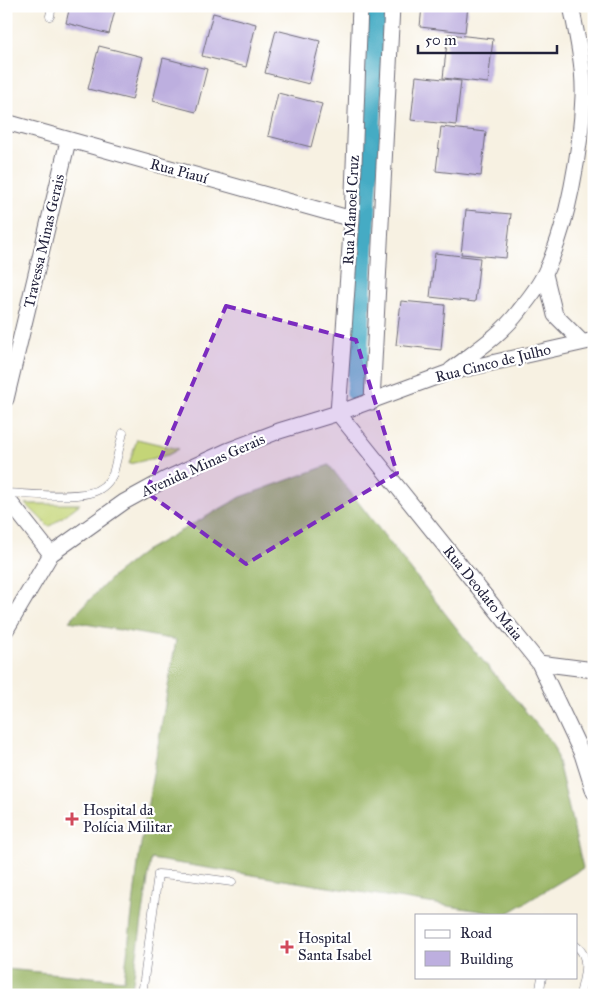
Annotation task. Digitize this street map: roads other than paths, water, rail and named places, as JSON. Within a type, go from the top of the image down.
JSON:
[{"type":"street","name":"Rua Manoel Cruz","points":[[338,413],[352,219],[360,6]]},
{"type":"street","name":"Rua Manoel Cruz","points":[[372,402],[392,6]]},
{"type":"street","points":[[448,373],[508,324],[518,312],[545,274],[558,237],[568,199],[583,96],[572,6]]},
{"type":"street","name":"Rua Piauí","points":[[6,122],[68,141],[352,219]]},
{"type":"street","name":"Travessa Minas Gerais","points":[[6,399],[68,141]]},
{"type":"street","points":[[545,274],[555,315],[587,341]]},
{"type":"street","name":"Rua Cinco de Julho","points":[[338,413],[448,373],[587,341]]},
{"type":"street","name":"Avenida Minas Gerais","points":[[6,630],[51,554],[124,502],[166,479],[227,451],[338,413]]},
{"type":"street","name":"Rua Deodato Maia","points":[[338,413],[539,664],[582,754],[594,792]]},
{"type":"street","points":[[6,495],[51,554]]},
{"type":"street","points":[[539,664],[594,670]]},
{"type":"lane","points":[[50,16],[52,6]]},
{"type":"lane","points":[[6,495],[76,494],[98,490],[110,480],[113,474],[123,433]]},
{"type":"lane","points":[[142,995],[158,874],[232,882]]},
{"type":"lane","points":[[578,947],[581,949],[586,964],[580,995]]},
{"type":"lane","points":[[539,995],[542,978]]},
{"type":"waterway","points":[[356,393],[378,6]]},
{"type":"place","name":"Hospital da Polícia Militar","points":[[72,819]]},
{"type":"place","name":"Hospital Santa Isabel","points":[[287,947]]}]
